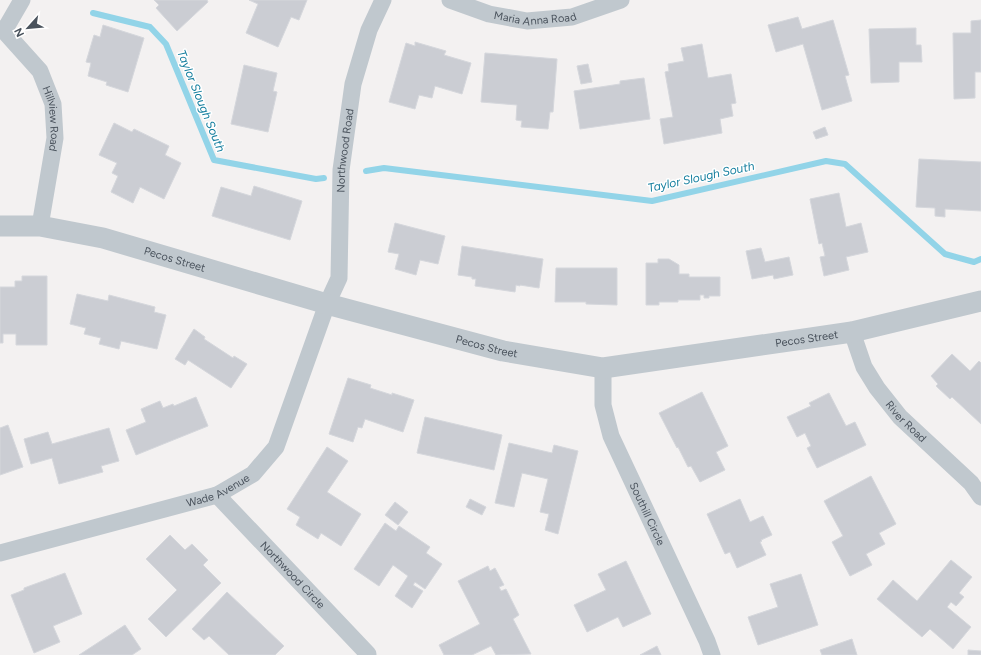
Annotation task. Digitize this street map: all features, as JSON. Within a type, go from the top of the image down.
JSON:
[{"type":"street","points":[[2,30],[22,0]]},
{"type":"street","name":"Northwood Road","points":[[327,304],[339,278],[341,170],[353,84],[369,30],[383,0]]},
{"type":"street","name":"Maria Anna Road","points":[[450,0],[489,14],[527,21],[572,17],[621,0]]},
{"type":"street","name":"Hillview Road","points":[[2,30],[40,71],[53,104],[55,138],[40,226]]},
{"type":"street","name":"Pecos Street","points":[[0,226],[40,226],[103,238],[327,304],[503,351],[603,368],[852,332],[981,301]]},
{"type":"street","name":"Wade Avenue","points":[[0,553],[217,495],[254,474],[276,447],[327,304]]},
{"type":"street","name":"River Road","points":[[852,332],[864,367],[877,388],[900,417],[971,483],[981,497]]},
{"type":"street","name":"Southill Circle","points":[[603,368],[603,405],[611,436],[707,641],[712,655]]},
{"type":"street","name":"Northwood Circle","points":[[217,495],[368,654]]},
{"type":"building","points":[[154,0],[207,0],[208,2],[177,31],[156,8],[159,5]]},
{"type":"building","points":[[249,0],[307,0],[299,20],[291,17],[278,47],[246,33],[258,4]]},
{"type":"building","points":[[798,17],[802,29],[833,20],[849,75],[845,76],[852,101],[822,110],[803,44],[776,52],[768,25]]},
{"type":"building","points":[[981,20],[981,72],[975,72],[975,98],[954,99],[953,33],[971,33],[971,21]]},
{"type":"building","points":[[103,25],[144,38],[128,92],[106,85],[107,82],[88,76],[91,63],[86,62],[94,35],[100,37]]},
{"type":"building","points":[[916,28],[916,45],[921,45],[922,62],[899,62],[899,82],[871,83],[869,29]]},
{"type":"building","points":[[415,42],[446,51],[444,55],[471,63],[462,94],[435,86],[432,98],[419,95],[415,109],[389,102],[406,43],[415,46]]},
{"type":"building","points":[[702,44],[708,78],[731,74],[736,103],[731,104],[733,116],[720,119],[722,133],[664,144],[660,119],[673,117],[665,72],[669,71],[668,64],[684,61],[681,48]]},
{"type":"building","points":[[485,53],[557,59],[553,112],[550,112],[548,129],[521,127],[522,121],[516,120],[517,105],[481,102]]},
{"type":"building","points":[[588,64],[592,82],[581,84],[577,66]]},
{"type":"building","points":[[244,65],[277,73],[273,91],[277,92],[268,132],[231,124]]},
{"type":"building","points":[[644,78],[650,119],[580,129],[574,91],[620,84],[620,81]]},
{"type":"building","points":[[114,123],[132,132],[134,129],[169,146],[165,155],[181,163],[164,199],[140,187],[133,203],[111,192],[118,176],[112,173],[117,163],[99,155]]},
{"type":"building","points":[[825,127],[828,135],[816,139],[813,132]]},
{"type":"building","points":[[919,159],[981,162],[981,211],[945,209],[945,217],[935,216],[935,208],[916,207]]},
{"type":"building","points":[[254,186],[302,201],[290,240],[212,216],[221,187],[251,196]]},
{"type":"building","points":[[839,193],[846,227],[861,223],[868,252],[846,257],[849,270],[824,276],[820,257],[825,256],[822,243],[819,244],[810,199]]},
{"type":"building","points":[[395,223],[445,236],[438,264],[420,260],[416,275],[395,269],[399,254],[388,252]]},
{"type":"building","points":[[462,246],[543,259],[539,288],[516,285],[515,292],[475,286],[476,279],[458,275]]},
{"type":"building","points":[[761,248],[765,262],[789,257],[793,275],[774,279],[773,275],[752,279],[746,251]]},
{"type":"building","points":[[658,259],[669,259],[679,265],[679,274],[689,274],[689,277],[720,277],[720,296],[709,296],[709,298],[704,298],[704,295],[700,295],[700,300],[678,300],[678,302],[659,302],[659,305],[646,305],[646,263],[658,263]]},
{"type":"building","points":[[556,268],[617,268],[617,305],[586,304],[586,302],[555,302]]},
{"type":"building","points":[[22,276],[47,276],[47,345],[16,345],[16,334],[3,334],[3,343],[0,343],[0,287],[15,287],[15,281],[22,281]]},
{"type":"building","points":[[77,294],[108,301],[109,295],[155,307],[154,312],[166,315],[157,349],[121,341],[119,349],[99,344],[101,338],[84,334],[86,328],[70,324]]},
{"type":"building","points":[[194,329],[205,337],[204,339],[233,358],[234,356],[247,364],[231,388],[188,360],[185,365],[175,359]]},
{"type":"building","points":[[952,354],[970,371],[979,361],[981,363],[981,424],[952,397],[950,399],[936,386],[938,384],[931,376]]},
{"type":"building","points":[[348,378],[371,385],[370,388],[414,400],[403,432],[365,419],[362,428],[358,427],[353,442],[329,434]]},
{"type":"building","points":[[702,392],[728,446],[716,452],[725,470],[700,482],[691,466],[688,467],[659,413]]},
{"type":"building","points":[[829,393],[846,426],[855,422],[866,445],[817,468],[807,448],[811,446],[805,433],[797,437],[787,417],[811,406],[809,403]]},
{"type":"building","points":[[196,397],[208,426],[136,455],[126,430],[146,422],[141,409],[160,401],[163,408],[173,404],[174,406]]},
{"type":"building","points":[[425,417],[502,435],[494,470],[417,453]]},
{"type":"building","points":[[8,425],[23,467],[0,475],[0,428]]},
{"type":"building","points":[[109,428],[119,461],[101,466],[103,472],[59,484],[52,458],[31,464],[24,439],[48,432],[52,444]]},
{"type":"building","points":[[509,443],[552,453],[554,445],[578,451],[558,534],[545,530],[549,514],[540,512],[548,479],[522,473],[514,507],[495,503]]},
{"type":"building","points":[[327,447],[348,461],[327,492],[361,514],[341,546],[321,533],[318,539],[296,525],[300,517],[287,509]]},
{"type":"building","points":[[871,476],[896,524],[879,533],[885,544],[866,554],[872,565],[850,576],[832,542],[843,536],[824,501]]},
{"type":"building","points":[[470,499],[486,507],[482,515],[466,507]]},
{"type":"building","points":[[740,499],[750,522],[763,516],[772,535],[761,540],[762,541],[760,542],[766,555],[737,568],[730,552],[725,554],[707,514]]},
{"type":"building","points":[[395,502],[408,512],[398,525],[385,515]]},
{"type":"building","points":[[385,523],[396,531],[399,526],[430,547],[426,553],[442,564],[425,589],[415,582],[413,585],[423,591],[412,608],[395,596],[408,576],[393,565],[379,586],[354,569]]},
{"type":"building","points":[[170,535],[185,550],[192,544],[208,560],[203,565],[221,583],[166,637],[148,619],[177,590],[146,559]]},
{"type":"building","points":[[951,560],[972,577],[959,593],[964,597],[956,606],[951,602],[947,607],[971,627],[953,649],[930,629],[922,637],[877,599],[893,580],[917,601]]},
{"type":"building","points":[[626,561],[651,614],[623,627],[618,617],[587,632],[574,605],[606,590],[598,574]]},
{"type":"building","points":[[488,566],[490,571],[495,568],[504,585],[499,587],[501,591],[506,589],[519,615],[513,619],[531,654],[496,655],[491,646],[472,655],[444,655],[439,645],[480,624],[458,581]]},
{"type":"building","points":[[65,573],[82,614],[53,626],[60,642],[34,653],[11,595],[24,590],[24,588]]},
{"type":"building","points":[[801,574],[818,625],[758,645],[748,617],[778,607],[770,584]]},
{"type":"building","points":[[227,592],[284,646],[275,655],[229,655],[209,636],[204,640],[192,629]]},
{"type":"building","points":[[125,625],[141,649],[132,655],[79,655]]},
{"type":"building","points":[[852,639],[857,655],[822,655],[820,650]]},
{"type":"building","points":[[657,646],[661,655],[640,655]]},
{"type":"building","points":[[968,650],[981,651],[981,655],[968,655]]},
{"type":"waterway","name":"Taylor Slough South","points":[[93,13],[150,27],[166,44],[214,160],[316,179],[324,178]]},
{"type":"waterway","name":"Taylor Slough South","points":[[366,171],[384,168],[652,201],[826,161],[845,164],[945,254],[974,262],[981,259]]}]
